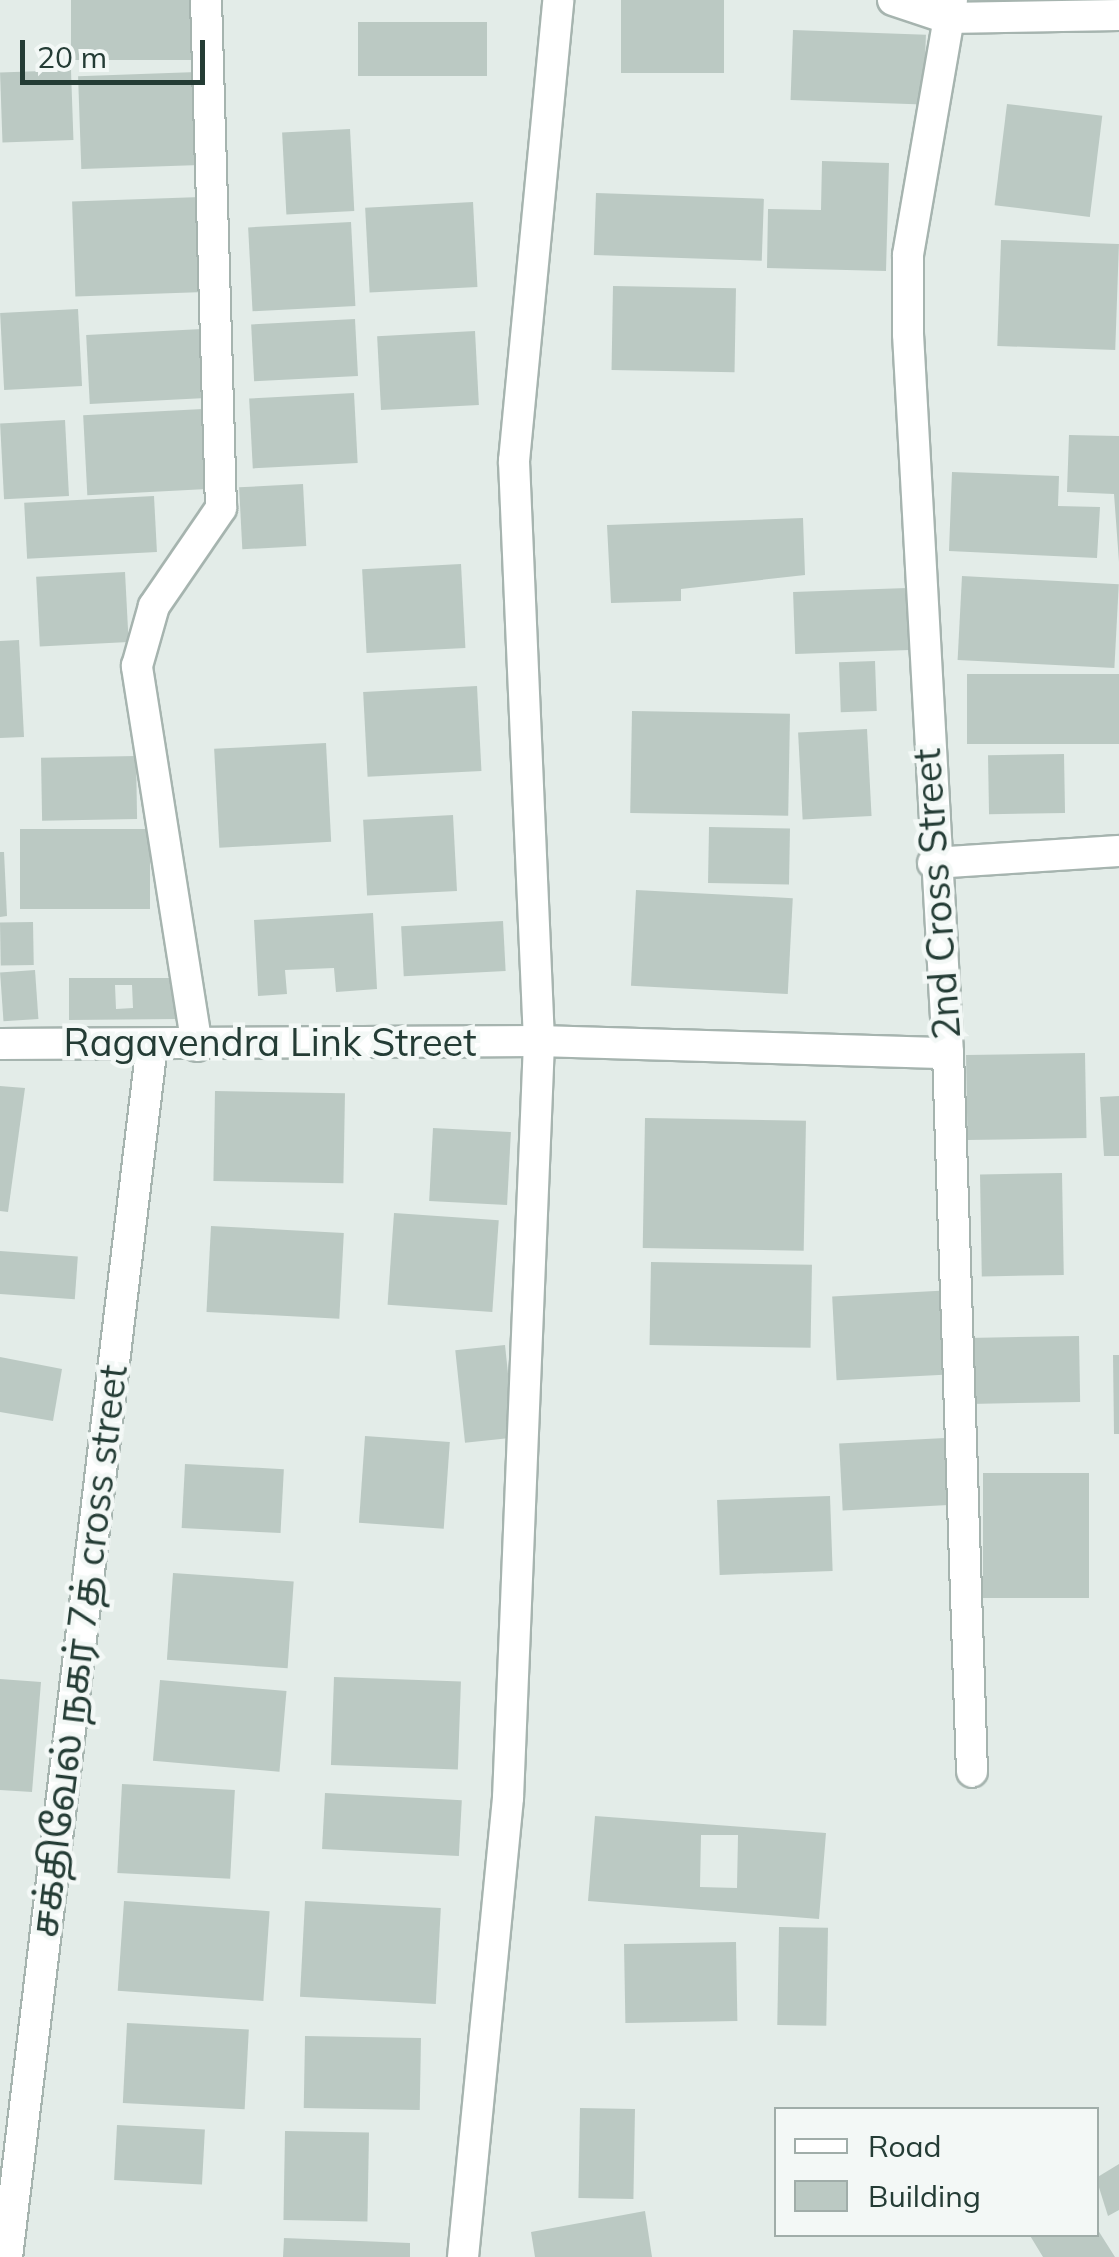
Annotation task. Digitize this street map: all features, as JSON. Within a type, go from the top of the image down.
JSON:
[{"type":"street","points":[[197,1046],[137,666],[154,606],[221,508],[206,0]]},
{"type":"street","points":[[463,2257],[508,1798],[539,1041],[514,461],[558,0]]},
{"type":"street","points":[[893,0],[950,9],[1119,15]]},
{"type":"street","name":"2nd Cross Street","points":[[950,9],[908,255],[933,863],[948,1053],[972,1772]]},
{"type":"street","points":[[933,863],[1119,852]]},
{"type":"street","name":"Ragavendra Link Street","points":[[0,1044],[197,1046],[539,1041],[948,1053]]},
{"type":"street","name":"சக்திவேல் நகர் 7த் cross street","points":[[7,2257],[12,2118],[152,1046]]},
{"type":"building","points":[[71,0],[198,0],[198,60],[71,60]]},
{"type":"building","points":[[621,0],[724,0],[724,73],[621,73]]},
{"type":"building","points":[[358,22],[487,22],[487,76],[358,76]]},
{"type":"building","points":[[793,30],[926,35],[923,105],[791,100]]},
{"type":"building","points":[[71,70],[73,140],[2,142],[0,72]]},
{"type":"building","points":[[197,72],[200,165],[81,169],[78,76]]},
{"type":"building","points":[[1007,104],[1102,116],[1090,217],[995,205]]},
{"type":"building","points":[[350,129],[354,211],[286,214],[282,133]]},
{"type":"building","points":[[822,161],[889,163],[886,271],[767,268],[768,209],[821,210]]},
{"type":"building","points":[[596,193],[764,199],[762,261],[594,255]]},
{"type":"building","points":[[201,197],[204,292],[75,296],[72,202]]},
{"type":"building","points":[[473,202],[477,287],[370,293],[365,208]]},
{"type":"building","points":[[351,222],[355,306],[253,311],[248,227]]},
{"type":"building","points":[[1001,240],[1119,244],[1115,350],[997,346]]},
{"type":"building","points":[[613,286],[736,288],[735,372],[612,370]]},
{"type":"building","points":[[78,309],[82,386],[4,390],[0,313]]},
{"type":"building","points":[[355,319],[358,376],[254,381],[251,324]]},
{"type":"building","points":[[202,329],[206,398],[90,404],[86,335]]},
{"type":"building","points":[[475,331],[479,405],[381,410],[377,336]]},
{"type":"building","points":[[354,393],[358,463],[253,468],[249,398]]},
{"type":"building","points":[[203,409],[207,489],[87,495],[83,415]]},
{"type":"building","points":[[65,420],[69,496],[4,499],[0,423]]},
{"type":"building","points":[[1069,435],[1119,436],[1119,562],[1114,494],[1067,492]]},
{"type":"building","points":[[952,472],[1059,476],[1058,506],[1100,507],[1097,558],[949,551]]},
{"type":"building","points":[[303,484],[306,546],[242,549],[239,487]]},
{"type":"building","points":[[154,496],[157,552],[27,559],[24,503]]},
{"type":"building","points":[[803,518],[805,575],[681,589],[681,601],[611,603],[607,525]]},
{"type":"building","points":[[461,564],[465,648],[367,653],[362,569]]},
{"type":"building","points":[[125,572],[129,642],[40,647],[36,577]]},
{"type":"building","points":[[962,576],[1119,584],[1114,668],[958,660]]},
{"type":"building","points":[[907,588],[909,650],[795,654],[793,592]]},
{"type":"building","points":[[19,640],[24,737],[0,738],[0,641]]},
{"type":"building","points":[[875,661],[877,711],[841,712],[839,662]]},
{"type":"building","points":[[967,674],[1119,674],[1119,744],[967,744]]},
{"type":"building","points":[[477,686],[481,771],[368,777],[363,692]]},
{"type":"building","points":[[632,711],[790,714],[788,816],[630,813]]},
{"type":"building","points":[[867,729],[872,816],[803,819],[798,733]]},
{"type":"building","points":[[326,743],[331,842],[219,848],[214,749]]},
{"type":"building","points":[[1064,754],[1065,813],[989,814],[988,755]]},
{"type":"building","points":[[136,756],[137,819],[42,821],[41,758]]},
{"type":"building","points":[[453,815],[457,891],[367,896],[363,820]]},
{"type":"building","points":[[709,827],[790,828],[789,884],[708,883]]},
{"type":"building","points":[[20,829],[150,829],[150,909],[20,909]]},
{"type":"building","points":[[0,852],[4,852],[7,916],[0,917]]},
{"type":"building","points":[[636,890],[793,898],[788,994],[631,986]]},
{"type":"building","points":[[373,913],[377,989],[336,992],[334,968],[285,970],[287,994],[258,996],[254,920]]},
{"type":"building","points":[[503,921],[506,971],[404,976],[401,926]]},
{"type":"building","points":[[33,922],[34,965],[1,966],[0,923]]},
{"type":"building","points":[[35,970],[38,1019],[4,1021],[0,972]]},
{"type":"building","points":[[69,978],[176,978],[176,1019],[69,1020]],"holes":[[[115,985],[132,985],[133,1008],[116,1009]]]},
{"type":"building","points":[[1085,1053],[1086,1138],[968,1140],[966,1055]]},
{"type":"building","points":[[0,1086],[25,1088],[8,1212],[0,1211]]},
{"type":"building","points":[[215,1091],[345,1093],[343,1183],[213,1181]]},
{"type":"building","points":[[1119,1096],[1119,1156],[1104,1156],[1100,1097]]},
{"type":"building","points":[[645,1118],[806,1121],[804,1251],[643,1248]]},
{"type":"building","points":[[433,1128],[511,1132],[507,1205],[429,1201]]},
{"type":"building","points":[[1062,1173],[1064,1275],[982,1276],[980,1174]]},
{"type":"building","points":[[394,1213],[499,1220],[492,1312],[388,1305]]},
{"type":"building","points":[[211,1226],[344,1233],[339,1319],[206,1312]]},
{"type":"building","points":[[0,1251],[78,1256],[75,1299],[0,1294]]},
{"type":"building","points":[[651,1262],[812,1265],[811,1348],[650,1345]]},
{"type":"building","points":[[954,1290],[958,1374],[837,1380],[832,1296]]},
{"type":"building","points":[[1079,1336],[1080,1402],[969,1404],[968,1338]]},
{"type":"building","points":[[505,1345],[515,1437],[465,1443],[455,1350]]},
{"type":"building","points":[[1113,1355],[1119,1355],[1119,1434],[1114,1434]]},
{"type":"building","points":[[0,1357],[62,1369],[53,1421],[0,1412]]},
{"type":"building","points":[[365,1436],[450,1442],[444,1529],[359,1523]]},
{"type":"building","points":[[945,1438],[949,1505],[843,1510],[839,1444]]},
{"type":"building","points":[[185,1464],[284,1469],[281,1533],[182,1528]]},
{"type":"building","points":[[983,1473],[1089,1473],[1089,1598],[983,1598]]},
{"type":"building","points":[[830,1496],[833,1571],[720,1575],[717,1500]]},
{"type":"building","points":[[173,1573],[294,1581],[288,1668],[167,1660]]},
{"type":"building","points":[[334,1677],[461,1681],[458,1769],[331,1765]]},
{"type":"building","points":[[0,1679],[41,1682],[32,1792],[0,1790]]},
{"type":"building","points":[[160,1680],[287,1691],[279,1772],[153,1761]]},
{"type":"building","points":[[122,1784],[235,1790],[230,1879],[117,1873]]},
{"type":"building","points":[[325,1793],[462,1800],[459,1856],[322,1849]]},
{"type":"building","points":[[595,1816],[826,1833],[819,1919],[588,1901]],"holes":[[[701,1835],[738,1835],[737,1888],[700,1887]]]},
{"type":"building","points":[[124,1901],[270,1911],[263,2001],[118,1991]]},
{"type":"building","points":[[305,1901],[441,1908],[436,2004],[300,1997]]},
{"type":"building","points":[[779,1927],[828,1928],[826,2026],[777,2025]]},
{"type":"building","points":[[736,1942],[737,2021],[625,2023],[624,1944]]},
{"type":"building","points":[[127,2023],[249,2029],[245,2109],[123,2103]]},
{"type":"building","points":[[305,2036],[421,2038],[420,2110],[304,2108]]},
{"type":"building","points":[[580,2108],[635,2109],[633,2199],[578,2198]]},
{"type":"building","points":[[117,2125],[205,2130],[202,2185],[114,2180]]},
{"type":"building","points":[[285,2131],[369,2132],[367,2221],[283,2220]]},
{"type":"building","points":[[1119,2164],[1119,2210],[1108,2216],[1099,2188],[1099,2176]]},
{"type":"building","points":[[645,2211],[652,2257],[535,2257],[531,2232]]},
{"type":"building","points":[[1099,2232],[1115,2257],[1043,2257],[1031,2237],[1099,2237]]},
{"type":"building","points":[[284,2238],[410,2243],[410,2257],[283,2257]]}]
